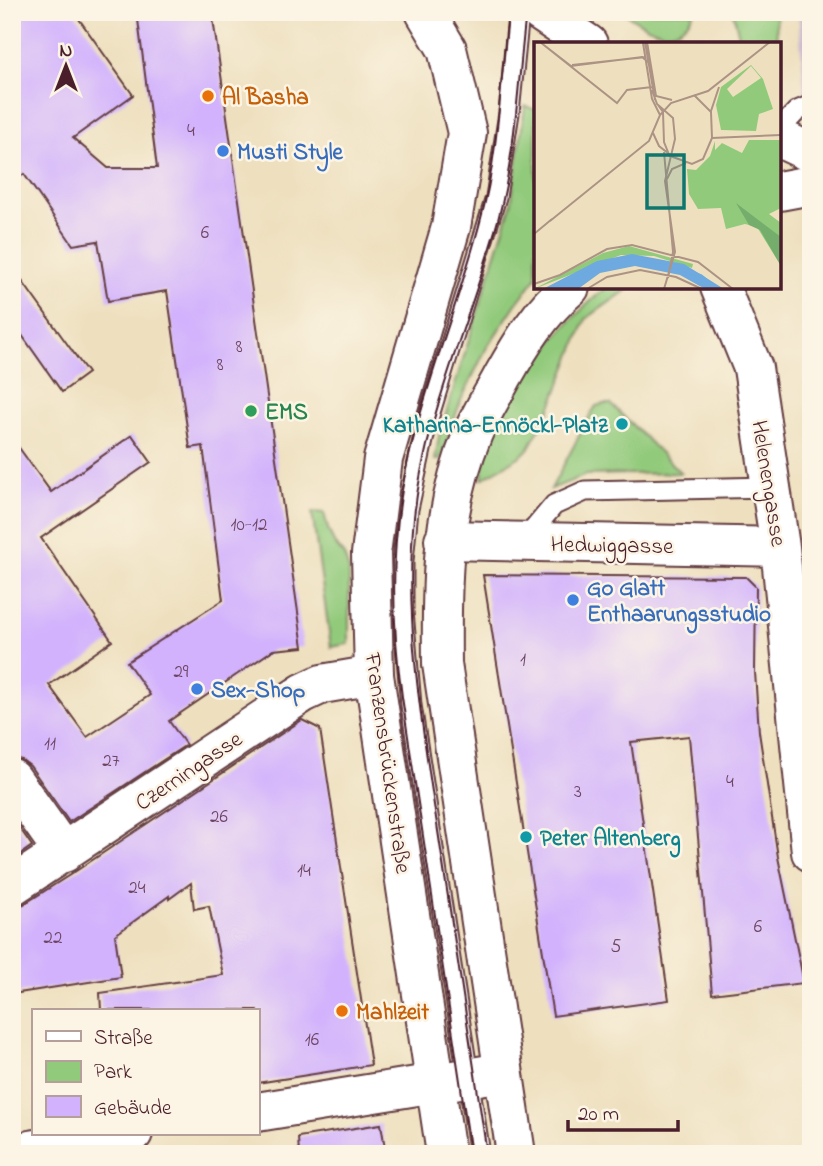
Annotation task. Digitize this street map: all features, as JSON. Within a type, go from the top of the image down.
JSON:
[{"type":"main road","name":"Franzensbrückenstraße","points":[[425,12],[447,49],[467,133],[451,227],[383,459],[371,554],[374,675],[469,1077],[516,1154]]},
{"type":"main road","points":[[540,12],[583,42]]},
{"type":"main road","points":[[781,139],[811,153]]},
{"type":"main road","points":[[781,191],[811,185]]},
{"type":"main road","name":"Franzensbrückenstraße","points":[[446,1154],[469,1077],[442,664],[444,540],[456,480],[473,431],[517,351],[552,302],[567,289]]},
{"type":"main road","name":"Helenengasse","points":[[721,289],[753,369],[780,547],[811,852]]},
{"type":"main road","name":"Hedwiggasse","points":[[444,540],[780,547]]},
{"type":"main road","name":"Czerningasse","points":[[12,886],[303,693],[322,684],[374,675]]},
{"type":"main road","points":[[12,779],[64,853]]},
{"type":"main road","points":[[259,1112],[469,1077]]},
{"type":"main road","points":[[12,1153],[127,1134]]},
{"type":"lane","points":[[480,1154],[411,705],[403,611],[403,561],[408,509],[426,422],[496,197],[509,113],[519,12]]},
{"type":"lane","points":[[781,128],[797,111],[811,105]]},
{"type":"lane","points":[[523,542],[554,505],[585,491],[771,486]]},
{"type":"shaded area","points":[[798,12],[811,12],[811,200],[802,67]]},
{"type":"green space","points":[[622,12],[694,12],[678,30],[660,32]]},
{"type":"green space","points":[[733,12],[776,12],[777,42],[740,40]]},
{"type":"green space","points":[[525,106],[534,109],[534,281],[486,349],[461,400],[440,460],[435,460],[439,436],[511,205]]},
{"type":"green space","points":[[605,289],[628,289],[586,319],[548,414],[528,449],[482,479],[487,453],[511,399],[547,348]]},
{"type":"green space","points":[[611,404],[681,473],[586,475],[551,489],[589,417],[596,406]]},
{"type":"green space","points":[[312,512],[324,513],[334,543],[344,555],[349,571],[349,644],[331,647]]},
{"type":"building","points":[[12,12],[74,12],[133,95],[73,138],[108,168],[157,168],[137,12],[212,12],[303,647],[273,650],[169,721],[186,745],[69,822],[30,766],[22,760],[12,758],[12,438],[51,492],[132,435],[151,462],[41,538],[112,641],[49,685],[87,737],[150,695],[127,662],[223,600],[203,446],[190,448],[167,291],[108,301],[98,241],[73,245],[24,174],[12,183]]},
{"type":"building","points":[[12,267],[88,373],[62,392],[12,321]]},
{"type":"building","points":[[483,575],[746,577],[756,587],[755,672],[759,732],[778,857],[804,983],[712,994],[689,736],[631,742],[669,1000],[553,1016]]},
{"type":"building","points":[[302,720],[320,729],[371,1065],[259,1083],[259,1009],[101,1009],[100,993],[223,975],[209,906],[194,909],[191,883],[115,935],[121,977],[12,994],[12,908],[24,904]]},
{"type":"building","points":[[12,817],[32,846],[12,860]]},
{"type":"building","points":[[381,1124],[386,1154],[299,1154],[298,1137]]},
{"type":"tram line","points":[[471,1154],[402,697],[394,578],[398,519],[408,460],[424,400],[472,252],[486,196],[495,144],[508,12]]},
{"type":"tram line","points":[[487,1154],[416,674],[411,596],[412,557],[414,517],[428,441],[504,195],[513,143],[526,12]]},
{"type":"place","name":"Al Basha","points":[[208,96]]},
{"type":"place","name":"Musti Style","points":[[223,151]]},
{"type":"place","name":"EMS","points":[[251,411]]},
{"type":"place","name":"Katharina-Ennöckl-Platz","points":[[622,424]]},
{"type":"place","name":"Go Glatt Enthaarungsstudio","points":[[573,600]]},
{"type":"place","name":"Sex-Shop","points":[[197,689]]},
{"type":"place","name":"Peter Altenberg","points":[[526,837]]},
{"type":"place","name":"Mahlzeit","points":[[342,1011]]}]
